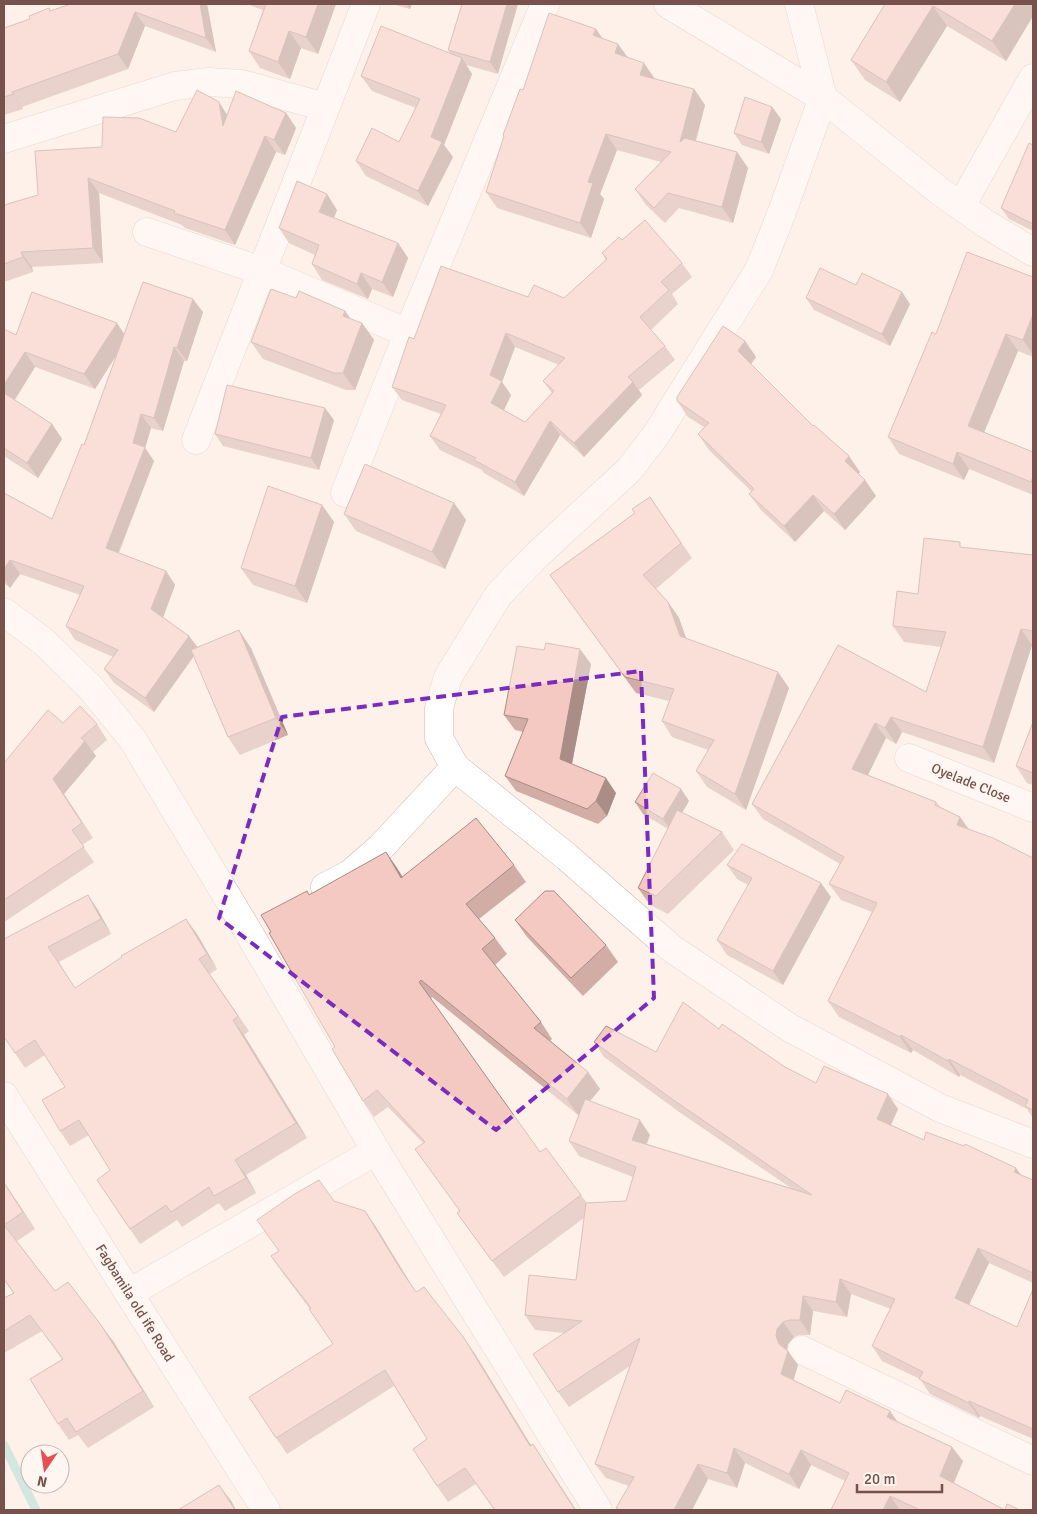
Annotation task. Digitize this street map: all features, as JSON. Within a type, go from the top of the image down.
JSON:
[{"type":"street","points":[[196,440],[366,4]]},
{"type":"street","points":[[345,493],[408,334],[545,4]]},
{"type":"street","points":[[668,4],[823,98],[961,206],[986,224],[1033,252]]},
{"type":"street","points":[[799,4],[823,98],[759,270],[656,435],[629,470],[536,556],[499,594],[448,677],[439,708],[439,738],[454,767],[567,857],[671,948],[790,1028],[940,1108],[1033,1144]]},
{"type":"street","points":[[961,206],[1033,78]]},
{"type":"street","points":[[4,139],[175,86],[209,82],[242,84],[325,107]]},
{"type":"street","points":[[147,232],[262,271],[408,334]]},
{"type":"street","points":[[4,612],[44,642],[91,688],[133,740],[246,928],[376,1151],[598,1510]]},
{"type":"street","name":"Oyelade Close","points":[[909,758],[1033,808]]},
{"type":"street","points":[[306,896],[350,874],[375,852],[454,767]]},
{"type":"street","points":[[246,928],[272,914]]},
{"type":"street","name":"Fagbamila old ife Road","points":[[4,1096],[266,1510]]},
{"type":"street","points":[[128,1292],[376,1151]]},
{"type":"street","points":[[802,1350],[1033,1461]]},
{"type":"highlighted area","points":[[641,671],[654,998],[496,1130],[219,918],[282,717]]},
{"type":"building","points":[[71,4],[200,4],[206,38],[135,12],[118,54],[12,92],[13,94],[4,97],[4,28],[30,19],[29,16],[49,8],[50,11]]},
{"type":"building","points":[[266,4],[318,4],[306,37],[289,31],[278,62],[249,51]]},
{"type":"building","points":[[462,4],[507,4],[490,62],[448,50]]},
{"type":"building","points":[[885,4],[1015,4],[992,41],[933,6],[886,82],[851,60]]},
{"type":"building","points":[[549,13],[596,29],[593,35],[618,44],[615,53],[644,63],[640,75],[694,89],[680,142],[685,138],[737,152],[722,207],[668,193],[654,208],[635,189],[671,152],[606,134],[588,182],[593,183],[580,223],[486,192],[503,135],[520,89],[523,90]]},
{"type":"building","points":[[381,26],[462,58],[431,137],[442,142],[418,191],[356,161],[372,128],[399,142],[420,99],[361,76]]},
{"type":"building","points":[[197,90],[219,102],[223,126],[236,91],[286,113],[274,140],[265,136],[225,230],[174,213],[175,211],[88,178],[93,248],[21,252],[23,257],[4,264],[4,205],[38,195],[35,151],[102,147],[103,117],[139,118],[176,132]]},
{"type":"building","points":[[745,97],[772,107],[761,142],[734,133]]},
{"type":"building","points":[[1029,143],[1033,145],[1033,224],[1001,208]]},
{"type":"building","points":[[297,181],[327,194],[319,212],[398,243],[382,282],[361,273],[357,284],[312,264],[319,245],[279,228]]},
{"type":"building","points":[[645,220],[682,263],[661,282],[669,290],[640,317],[665,346],[628,377],[633,382],[574,443],[550,421],[515,482],[474,460],[476,458],[430,436],[446,405],[392,387],[409,337],[414,339],[441,266],[528,297],[534,285],[564,298],[607,259],[602,253],[619,237],[622,240]],"holes":[[[506,333],[565,358],[543,381],[554,391],[525,422],[491,403],[502,381],[490,375]]]},
{"type":"building","points":[[967,252],[1033,277],[1033,314],[1023,340],[1006,334],[968,426],[1033,452],[1033,476],[1031,482],[957,452],[953,464],[888,437],[932,332],[936,334]]},
{"type":"building","points":[[820,268],[856,285],[862,273],[902,292],[882,334],[806,298]]},
{"type":"building","points":[[143,282],[193,299],[177,348],[174,347],[154,418],[141,414],[133,443],[145,447],[106,548],[166,571],[151,609],[189,636],[145,698],[104,669],[118,650],[66,626],[84,586],[10,560],[4,569],[4,493],[52,519],[82,444],[84,445]]},
{"type":"building","points":[[271,289],[296,298],[299,291],[345,311],[343,316],[362,323],[343,373],[334,373],[251,342]]},
{"type":"building","points":[[32,292],[117,323],[84,374],[25,352],[4,385],[4,329],[16,335]]},
{"type":"building","points":[[723,326],[745,341],[738,351],[813,426],[849,456],[845,461],[865,480],[834,514],[813,495],[784,526],[749,494],[754,489],[698,434],[709,423],[677,401],[677,397]]},
{"type":"building","points":[[227,385],[325,408],[311,458],[215,434]]},
{"type":"building","points":[[4,393],[52,424],[27,463],[4,448]]},
{"type":"building","points":[[365,464],[454,503],[432,552],[344,514]]},
{"type":"building","points":[[268,486],[322,505],[295,586],[241,568]]},
{"type":"building","points":[[650,497],[681,543],[643,575],[668,602],[680,636],[778,672],[735,794],[696,771],[714,740],[662,721],[674,689],[625,677],[550,575],[635,513],[632,509]]},
{"type":"building","points":[[924,538],[960,542],[960,547],[1033,555],[1033,631],[1021,629],[983,747],[891,717],[885,728],[875,723],[852,769],[936,802],[935,805],[960,817],[957,825],[993,838],[1033,858],[1033,1110],[1025,1106],[1028,1100],[949,1059],[948,1061],[901,1035],[900,1037],[828,1001],[877,903],[829,884],[844,857],[752,804],[838,645],[926,692],[946,632],[893,626],[897,591],[918,594]]},
{"type":"building","points":[[239,630],[276,718],[228,737],[191,650]]},
{"type":"building","points":[[546,643],[580,649],[560,759],[606,778],[596,801],[587,809],[505,776],[528,719],[504,715],[517,646],[544,650]]},
{"type":"building","points":[[80,706],[97,724],[81,738],[85,741],[53,779],[82,823],[72,830],[84,847],[4,900],[4,763],[48,710],[63,723]]},
{"type":"building","points":[[1033,722],[1033,773],[1016,766]]},
{"type":"building","points":[[653,773],[681,789],[663,819],[635,802]]},
{"type":"building","points":[[677,810],[722,832],[656,896],[638,888]]},
{"type":"building","points":[[476,818],[514,865],[466,904],[495,938],[482,949],[541,1022],[534,1028],[588,1072],[567,1099],[421,980],[419,982],[540,1152],[546,1148],[581,1195],[492,1261],[457,1213],[460,1211],[415,1149],[425,1142],[377,1090],[363,1101],[332,1049],[335,1047],[269,933],[271,932],[261,915],[307,891],[309,895],[386,852],[401,878]]},
{"type":"building","points":[[742,844],[821,883],[773,971],[717,940],[752,878],[727,865]]},
{"type":"building","points":[[545,891],[554,891],[606,945],[571,978],[515,920]]},
{"type":"building","points":[[88,895],[101,919],[48,947],[75,988],[121,956],[186,919],[207,954],[199,959],[238,1016],[233,1020],[296,1123],[235,1160],[246,1178],[214,1196],[209,1187],[171,1212],[166,1205],[130,1229],[97,1180],[110,1170],[79,1120],[60,1131],[42,1100],[65,1087],[35,1040],[15,1053],[4,1037],[4,939]]},
{"type":"building","points":[[683,1002],[719,1029],[722,1024],[785,1067],[816,1083],[824,1066],[888,1094],[877,1119],[924,1140],[926,1132],[964,1146],[965,1144],[1016,1168],[1014,1172],[1033,1180],[1033,1273],[978,1248],[955,1298],[1017,1327],[1033,1289],[1033,1429],[969,1401],[969,1403],[919,1379],[923,1372],[872,1346],[895,1299],[840,1279],[836,1302],[803,1296],[800,1320],[783,1322],[777,1329],[776,1336],[779,1344],[788,1351],[781,1374],[840,1403],[846,1390],[890,1411],[887,1417],[952,1447],[940,1476],[1005,1510],[920,1510],[890,1496],[883,1510],[831,1510],[849,1473],[801,1450],[789,1474],[734,1448],[727,1473],[698,1464],[674,1510],[620,1510],[616,1508],[634,1477],[595,1464],[640,1338],[558,1392],[533,1354],[582,1321],[525,1315],[529,1275],[576,1280],[586,1203],[626,1201],[636,1167],[569,1141],[585,1099],[640,1120],[632,1140],[812,1195],[672,1099],[594,1042],[606,1026],[656,1052]]},
{"type":"building","points":[[319,1180],[334,1201],[365,1211],[416,1292],[424,1287],[464,1338],[530,1446],[533,1444],[575,1510],[495,1510],[465,1468],[437,1486],[413,1449],[427,1439],[385,1370],[276,1438],[249,1397],[333,1344],[309,1309],[311,1308],[271,1256],[279,1251],[257,1220]]},
{"type":"building","points":[[4,1183],[23,1212],[4,1225]]},
{"type":"building","points":[[4,1225],[55,1291],[68,1282],[101,1325],[143,1391],[76,1432],[67,1418],[58,1424],[30,1379],[63,1359],[30,1315],[4,1331],[4,1298],[14,1293],[4,1279]]},
{"type":"building","points":[[219,1485],[235,1510],[178,1510]]},
{"type":"building","points":[[1007,1504],[1020,1510],[1005,1510]]},
{"type":"waterway","points":[[4,1445],[36,1510]]}]
